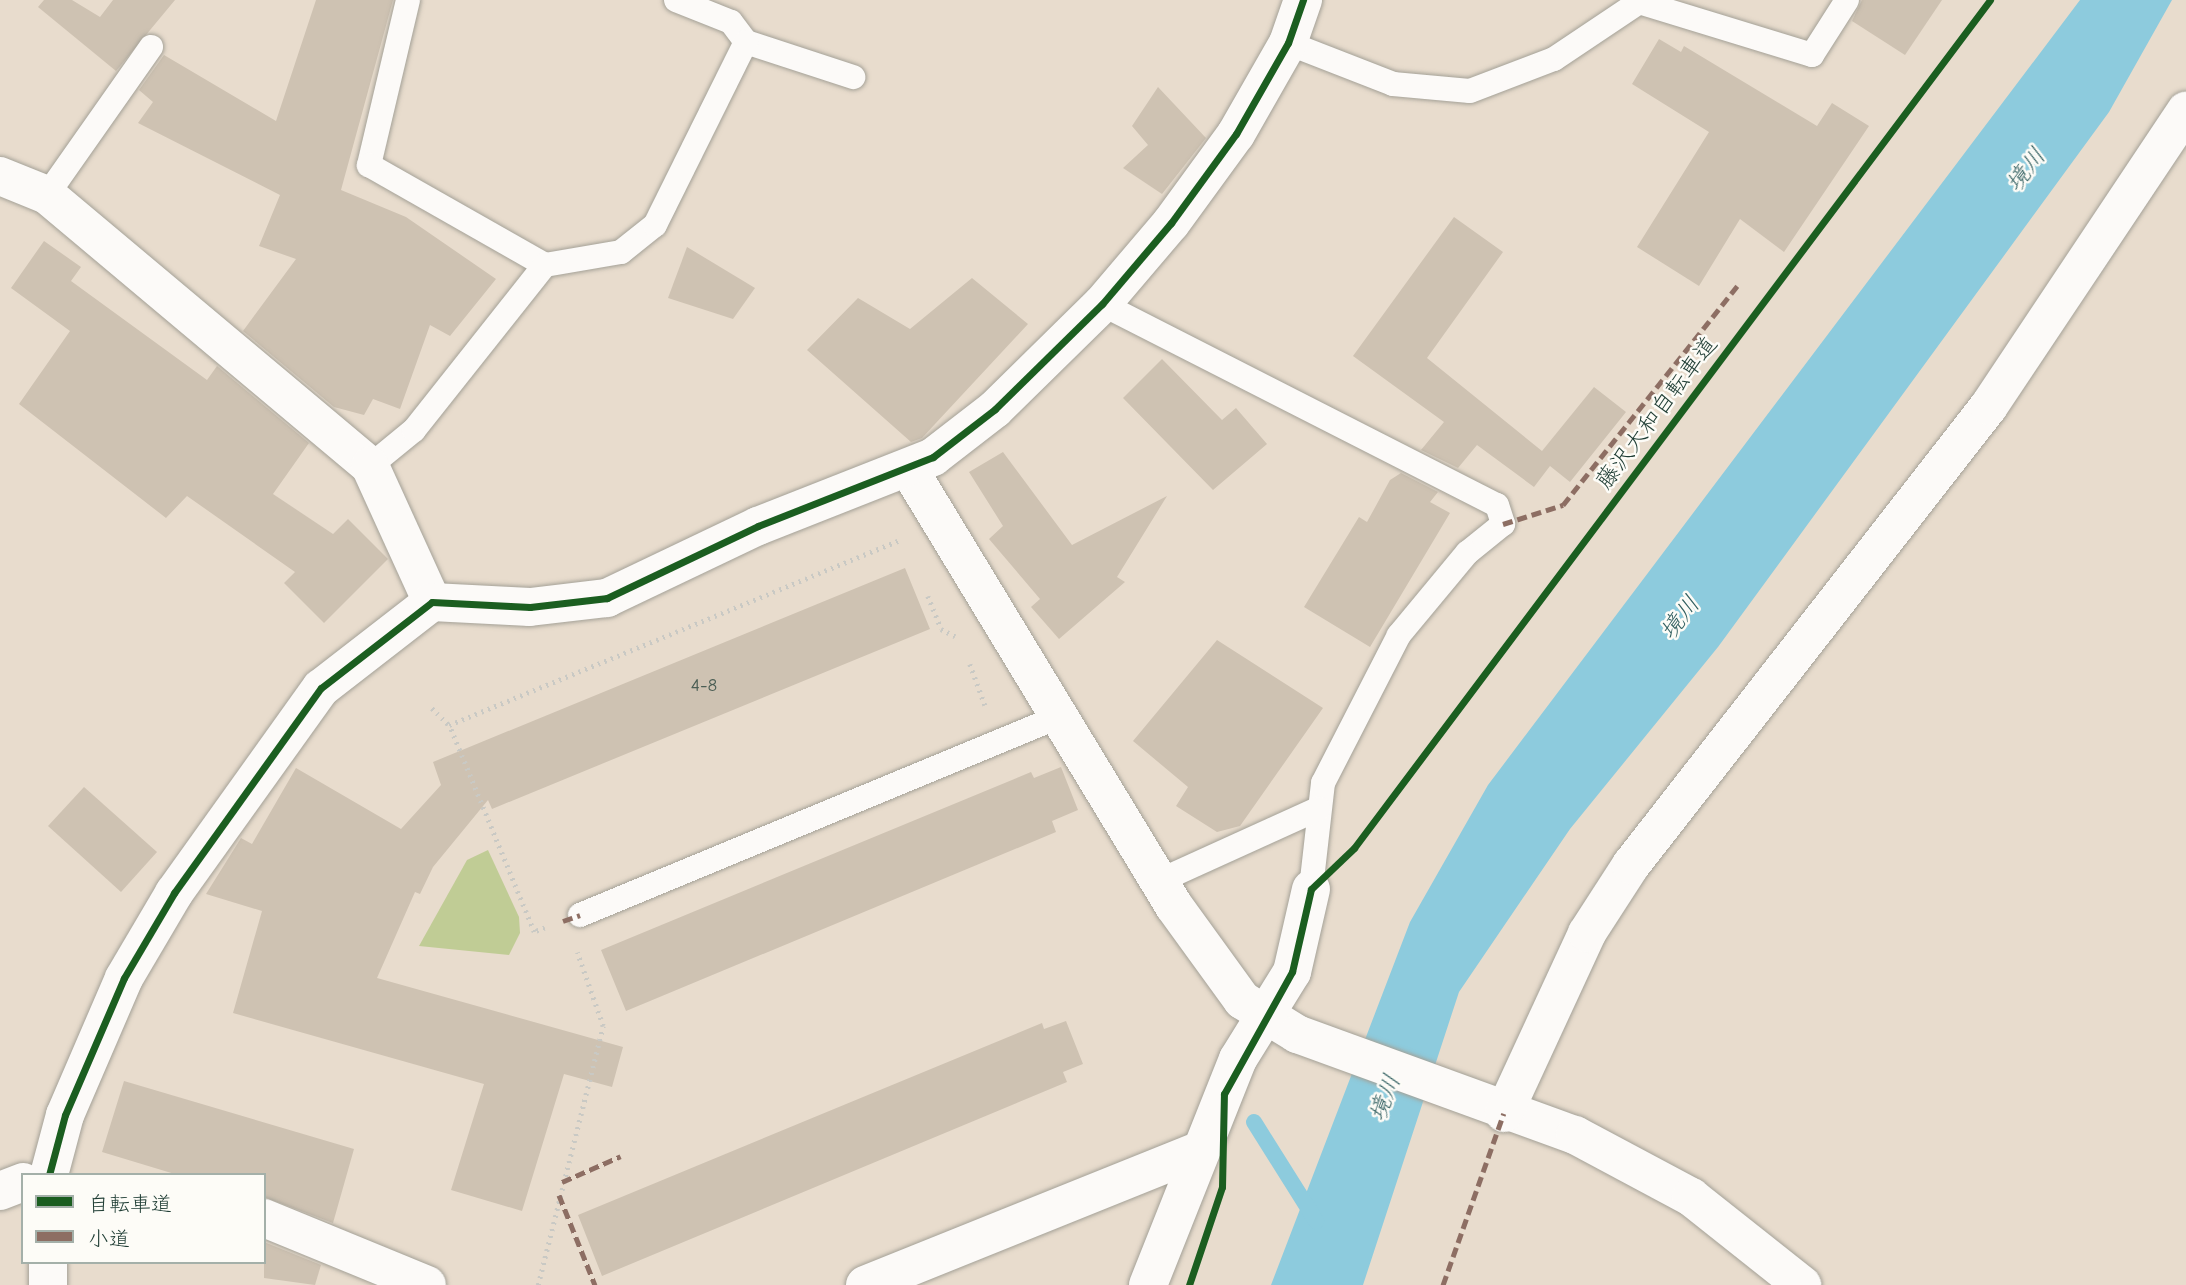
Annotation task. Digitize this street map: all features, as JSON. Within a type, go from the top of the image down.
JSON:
[{"type":"street","points":[[49,1173],[100,1031],[174,893],[321,688],[432,602],[530,607],[607,598],[758,526],[910,471],[995,409],[1102,304],[1236,134],[1288,43],[1303,0]]},
{"type":"street","points":[[1500,1109],[1587,933],[1631,866],[1989,406],[2186,111]]},
{"type":"street","points":[[0,176],[47,195],[370,466],[432,602]]},
{"type":"street","points":[[910,471],[1159,881],[1242,1000],[1280,1025],[1575,1135],[1691,1198],[1802,1285]]},
{"type":"street","points":[[1148,1285],[1199,1151],[1280,1025],[1311,889]]},
{"type":"street","points":[[865,1285],[1199,1151]]},
{"type":"street","points":[[0,1191],[21,1184]]},
{"type":"street","points":[[266,1219],[427,1285]]},
{"type":"street","points":[[48,1264],[48,1285]]},
{"type":"lane","points":[[408,0],[369,165],[545,265],[621,253],[655,225],[746,42]]},
{"type":"lane","points":[[676,0],[731,22],[746,42],[853,77]]},
{"type":"lane","points":[[1288,43],[1392,83],[1470,91],[1554,59],[1639,2],[1812,55],[1847,0]]},
{"type":"lane","points":[[47,195],[151,47]]},
{"type":"lane","points":[[370,466],[414,430],[545,265]]},
{"type":"lane","points":[[1102,304],[1497,505],[1503,524],[1467,553],[1399,635],[1323,783],[1311,889]]},
{"type":"lane","points":[[580,915],[1058,717]]},
{"type":"lane","points":[[1159,881],[1318,809]]},
{"type":"path","points":[[449,724],[906,538],[911,551]]},
{"type":"path","points":[[926,590],[941,629],[960,639]]},
{"type":"path","points":[[965,652],[998,741]]},
{"type":"path","points":[[432,708],[449,724],[534,932],[553,924]]},
{"type":"path","points":[[538,1285],[603,1026],[573,944]]},
{"type":"green space","points":[[488,850],[519,917],[520,933],[509,955],[419,946],[467,860]]},
{"type":"water","name":"境川","points":[[2080,0],[2172,0],[2109,112],[1718,647],[1570,829],[1459,992],[1363,1285],[1271,1285],[1410,922],[1488,785]]},
{"type":"building","points":[[44,0],[72,0],[100,17],[113,0],[175,0],[116,71],[38,7]]},
{"type":"building","points":[[316,0],[393,0],[341,190],[406,217],[496,279],[450,336],[430,325],[400,409],[373,399],[364,415],[334,407],[243,331],[296,259],[259,246],[280,195],[138,123],[153,102],[139,90],[164,55],[276,121]]},
{"type":"building","points":[[1862,0],[1942,0],[1905,55],[1852,21]]},
{"type":"building","points":[[1659,39],[1681,52],[1684,46],[1817,126],[1832,103],[1869,126],[1784,252],[1740,219],[1699,286],[1637,247],[1709,132],[1632,84]]},
{"type":"building","points":[[1158,87],[1206,138],[1162,194],[1123,168],[1148,145],[1132,126]]},
{"type":"building","points":[[1454,217],[1503,252],[1427,358],[1542,451],[1594,387],[1626,412],[1570,482],[1550,466],[1534,487],[1477,445],[1458,468],[1421,450],[1444,422],[1353,356]]},
{"type":"building","points":[[44,241],[81,267],[71,281],[207,380],[217,366],[309,443],[273,494],[333,534],[348,519],[388,559],[324,623],[284,583],[295,572],[187,496],[166,518],[19,404],[70,331],[11,288]]},
{"type":"building","points":[[687,247],[755,288],[733,319],[668,298]]},
{"type":"building","points":[[972,278],[1028,324],[922,438],[911,442],[807,350],[858,298],[910,329]]},
{"type":"building","points":[[1162,359],[1222,420],[1236,408],[1267,444],[1213,490],[1123,398]]},
{"type":"building","points":[[1003,452],[1072,545],[1167,496],[1117,577],[1125,582],[1059,639],[1031,607],[1040,599],[989,539],[1003,526],[969,472]]},
{"type":"building","points":[[1401,473],[1438,492],[1430,502],[1450,513],[1370,647],[1304,607],[1359,517],[1367,522],[1390,480]]},
{"type":"building","points":[[905,568],[930,629],[492,809],[488,800],[433,867],[420,894],[415,892],[377,978],[623,1047],[612,1087],[564,1074],[522,1211],[451,1190],[484,1084],[233,1013],[262,911],[206,894],[241,838],[252,844],[296,768],[401,829],[441,785],[433,762]]},
{"type":"building","points":[[1217,640],[1323,708],[1240,826],[1217,832],[1176,806],[1188,787],[1133,741]]},
{"type":"building","points":[[1061,767],[1078,810],[1052,821],[1056,832],[626,1011],[601,950],[1031,772],[1034,778]]},
{"type":"building","points":[[84,787],[157,852],[121,892],[48,826]]},
{"type":"building","points":[[1066,1021],[1083,1064],[1063,1072],[1067,1082],[602,1276],[578,1215],[1042,1023],[1044,1029]]},
{"type":"building","points":[[124,1081],[354,1149],[333,1223],[266,1198],[266,1173],[171,1173],[102,1152]]},
{"type":"building","points":[[266,1243],[321,1265],[315,1285],[264,1278]]},
{"type":"waterway","points":[[1254,1122],[1316,1221]]},
{"type":"marked path","points":[[1503,524],[1563,505],[1739,284]]},
{"type":"marked path","points":[[563,921],[580,915]]},
{"type":"marked path","points":[[1443,1285],[1504,1113]]},
{"type":"marked path","points":[[562,1182],[621,1156]]},
{"type":"marked path","points":[[559,1195],[595,1285]]},
{"type":"cycle path","points":[[50,1173],[65,1115],[124,978],[174,893],[321,688],[432,602],[530,607],[607,598],[758,526],[933,457],[995,409],[1102,304],[1171,223],[1236,134],[1288,43],[1303,0]]},
{"type":"cycle path","name":"藤沢大和自転車道","points":[[1189,1285],[1222,1187],[1224,1094],[1292,972],[1311,889],[1354,848],[1990,0]]}]
